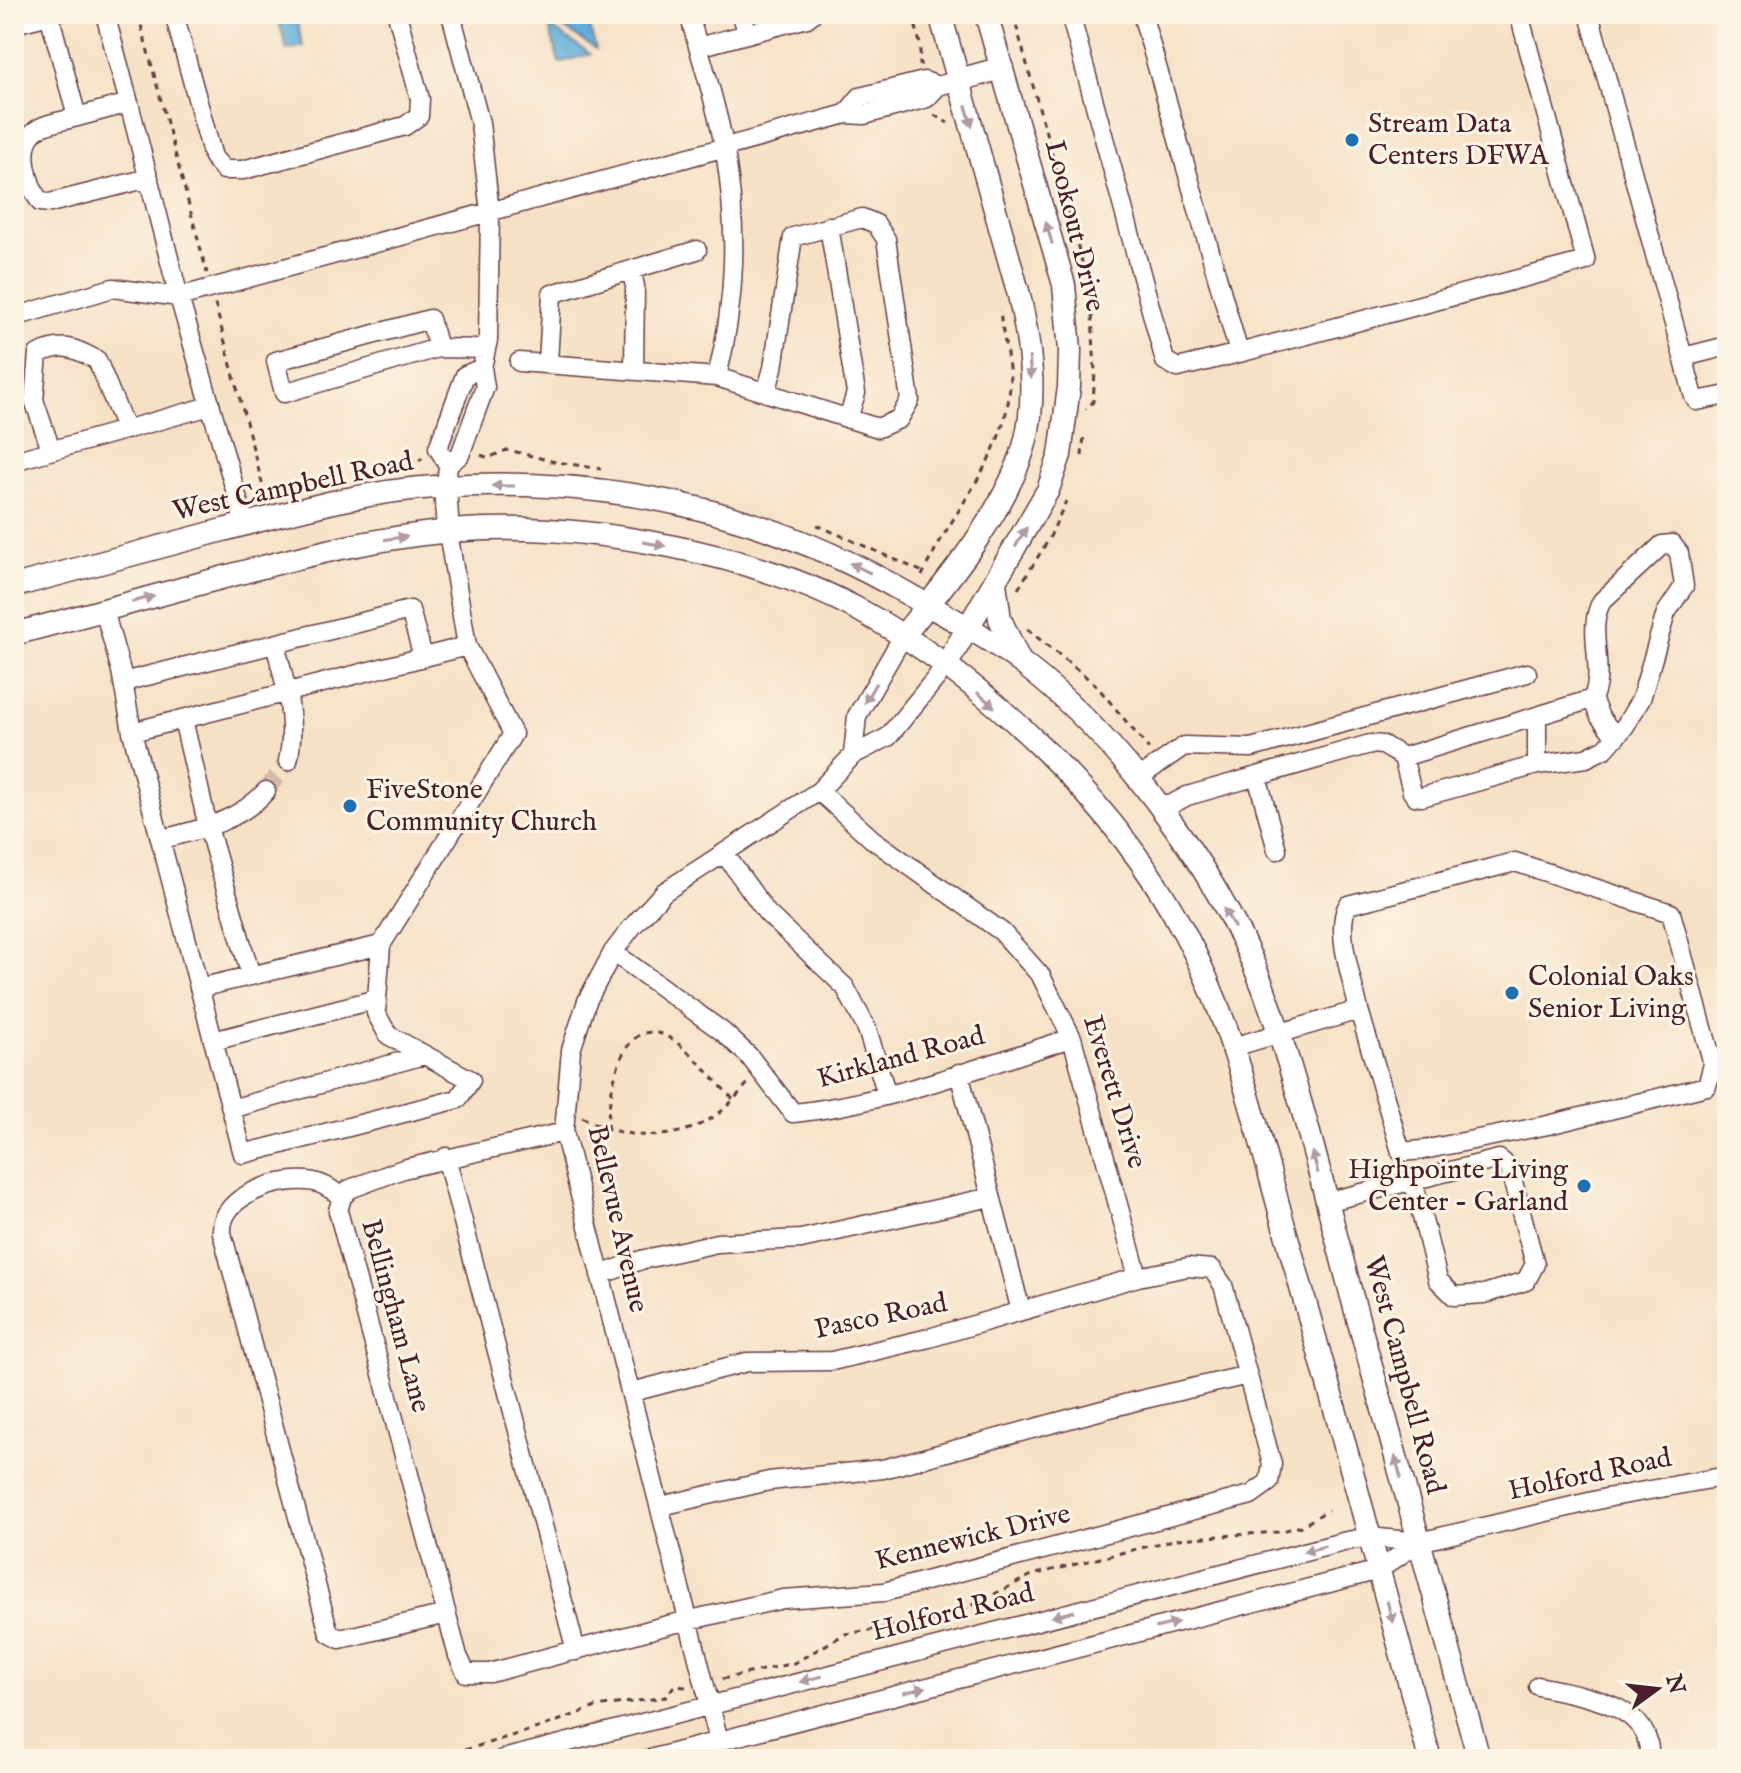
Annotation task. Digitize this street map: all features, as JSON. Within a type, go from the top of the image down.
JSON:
[{"type":"main road","points":[[903,636],[977,539],[1014,473],[1030,420],[1032,390],[1026,323],[948,83],[940,14]]},
{"type":"main road","name":"Lookout Drive","points":[[945,667],[1048,490],[1060,455],[1066,422],[1070,350],[1064,285],[986,14]]},
{"type":"main road","points":[[948,83],[1002,68]]},
{"type":"main road","points":[[446,476],[448,532]]},
{"type":"main road","name":"West Campbell Road","points":[[14,586],[303,509],[392,492],[446,476],[505,485],[648,496],[693,506],[801,540],[880,578],[1019,661],[1082,716],[1161,810],[1213,888],[1262,984],[1326,1202],[1479,1759]]},
{"type":"main road","points":[[14,634],[361,543],[448,532],[520,529],[630,540],[764,569],[858,609],[903,636],[972,687],[1056,761],[1115,827],[1148,873],[1186,936],[1223,1017],[1430,1759]]},
{"type":"main road","points":[[995,583],[1000,619],[1019,661]]},
{"type":"street","points":[[14,24],[49,14],[77,117]]},
{"type":"street","points":[[105,14],[179,297],[245,524]]},
{"type":"street","points":[[174,14],[213,157],[224,170],[243,170],[405,126],[419,116],[420,99],[397,14]]},
{"type":"street","points":[[446,476],[460,455],[485,387],[482,368],[486,349],[490,213],[480,123],[451,14]]},
{"type":"street","points":[[689,14],[724,147],[735,261],[731,311],[717,377]]},
{"type":"street","points":[[742,14],[747,34]]},
{"type":"street","points":[[698,47],[807,18],[812,14]]},
{"type":"street","points":[[1070,14],[1165,361],[1178,368],[1586,261],[1519,14]]},
{"type":"street","points":[[1142,14],[1239,353]]},
{"type":"street","points":[[1589,14],[1697,401],[1727,395]]},
{"type":"street","points":[[14,317],[113,288],[179,297],[846,114],[864,115],[927,98],[948,83]]},
{"type":"street","points":[[129,103],[36,129],[30,137],[25,158],[40,202],[50,203],[149,178]]},
{"type":"street","points":[[519,362],[717,377],[766,393],[848,419],[878,428],[899,419],[910,400],[886,239],[876,224],[862,218],[793,237],[773,368],[766,393]]},
{"type":"street","points":[[829,226],[856,393],[848,419]]},
{"type":"street","points":[[548,362],[552,294],[697,250]]},
{"type":"street","points":[[631,270],[635,286],[634,370]]},
{"type":"street","points":[[438,348],[430,319],[276,361],[284,393],[438,348],[486,349]]},
{"type":"street","points":[[51,450],[34,400],[38,354],[50,349],[71,346],[97,360],[126,430]]},
{"type":"street","points":[[1684,357],[1727,346]]},
{"type":"street","points":[[446,476],[438,448],[465,375],[482,368]]},
{"type":"street","points":[[14,461],[210,406]]},
{"type":"street","points":[[447,424],[469,432]]},
{"type":"street","points":[[104,610],[123,682],[132,732],[243,1154],[458,1099],[471,1080],[388,1035],[376,1013],[381,945],[513,734],[467,646],[448,532]]},
{"type":"street","points":[[1161,810],[1187,796],[1370,744],[1383,745],[1403,757],[1412,792],[1422,797],[1537,765],[1586,758],[1606,748],[1616,737],[1641,699],[1666,613],[1684,586],[1679,553],[1672,544],[1662,545],[1602,601],[1596,612],[1596,685],[1592,699],[1600,717],[1616,737]]},
{"type":"street","points":[[123,682],[410,610],[423,657]]},
{"type":"street","points":[[853,755],[857,716],[903,636]]},
{"type":"street","points":[[275,644],[287,692],[292,738],[288,761]]},
{"type":"street","points":[[132,732],[467,646]]},
{"type":"street","name":"Bellevue Avenue","points":[[719,1741],[564,1132],[571,1050],[587,1001],[613,952],[664,892],[819,791],[853,755],[888,737],[945,667]]},
{"type":"street","points":[[1137,779],[1184,746],[1251,748],[1527,673]]},
{"type":"street","points":[[1403,757],[1592,699]]},
{"type":"street","points":[[1537,716],[1537,765]]},
{"type":"street","points":[[183,719],[208,827],[251,976]]},
{"type":"street","points":[[1257,776],[1277,850]]},
{"type":"street","points":[[162,839],[208,827],[256,803],[266,791]]},
{"type":"street","name":"Everett Drive","points":[[819,791],[872,839],[1002,932],[1041,976],[1072,1038],[1138,1277]]},
{"type":"street","points":[[724,853],[767,913],[845,987],[867,1029],[887,1095]]},
{"type":"street","points":[[1515,862],[1671,913],[1713,1064],[1707,1086],[1548,1125],[1401,1152],[1359,1010],[1344,939],[1342,914],[1348,905],[1515,862]]},
{"type":"street","points":[[199,988],[381,945]]},
{"type":"street","name":"Kirkland Road","points":[[613,952],[723,1032],[749,1056],[793,1113],[829,1109],[887,1095],[1072,1038]]},
{"type":"street","points":[[213,1041],[377,999]]},
{"type":"street","points":[[1233,1047],[1359,1010]]},
{"type":"street","points":[[231,1109],[424,1055]]},
{"type":"street","points":[[959,1073],[1021,1311]]},
{"type":"street","name":"Bellingham Lane","points":[[466,1673],[446,1614],[338,1211],[342,1197],[350,1189],[403,1169],[564,1132]]},
{"type":"street","points":[[446,1157],[576,1651]]},
{"type":"street","points":[[1326,1202],[1413,1180],[1499,1159],[1509,1167],[1535,1264],[1526,1281],[1484,1294],[1454,1296],[1438,1280],[1413,1180]]},
{"type":"street","points":[[342,1197],[311,1181],[285,1183],[250,1193],[227,1209],[221,1221],[222,1233],[329,1633],[340,1639],[446,1614]]},
{"type":"street","points":[[600,1275],[641,1260],[717,1243],[801,1239],[991,1197]]},
{"type":"street","name":"Pasco Road","points":[[632,1392],[747,1362],[832,1361],[929,1338],[1138,1277],[1188,1267],[1212,1269]]},
{"type":"street","name":"Kennewick Drive","points":[[466,1673],[490,1673],[690,1620],[783,1599],[884,1592],[1251,1495],[1269,1482],[1272,1464],[1223,1285],[1212,1269]]},
{"type":"street","points":[[661,1506],[753,1484],[883,1469],[1136,1401],[1248,1375]]},
{"type":"street","name":"Holford Road","points":[[503,1759],[1369,1537],[1419,1542],[1606,1498],[1727,1476]]},
{"type":"street","name":"Holford Road","points":[[650,1759],[1379,1570],[1419,1542]]},
{"type":"street","points":[[1538,1686],[1589,1698],[1632,1717],[1645,1729],[1650,1748],[1649,1759]]},
{"type":"path","points":[[138,14],[209,281]]},
{"type":"path","points":[[913,14],[920,44],[921,73]]},
{"type":"path","points":[[1013,14],[1091,294],[1095,372],[1093,402],[1086,410]]},
{"type":"path","points":[[932,110],[934,115],[953,126]]},
{"type":"path","points":[[214,302],[266,498]]},
{"type":"path","points":[[922,576],[991,456],[1001,427],[1010,381],[1000,306]]},
{"type":"path","points":[[1081,459],[1085,439],[1083,431]]},
{"type":"path","points":[[1016,594],[1049,539],[1069,494]]},
{"type":"path","points":[[1024,627],[1095,684],[1146,745]]},
{"type":"path","points":[[607,1129],[615,1075],[631,1041],[645,1032],[670,1037],[734,1100]]},
{"type":"path","points":[[582,1117],[607,1129],[649,1136],[682,1132],[718,1115],[749,1082]]},
{"type":"path","points":[[721,1679],[794,1663],[845,1634],[930,1621],[959,1612],[1032,1575],[1177,1539],[1278,1532],[1302,1526],[1328,1510]]},
{"type":"path","points":[[395,1759],[403,1754],[455,1753],[596,1707],[666,1697],[674,1686],[689,1686]]},
{"type":"water","points":[[277,14],[295,14],[303,46],[287,50]]},
{"type":"water","points":[[568,14],[586,14],[596,49],[550,19]]},
{"type":"water","points":[[549,26],[590,54],[559,63]]},
{"type":"tunnel","points":[[266,791],[288,761]]},
{"type":"place","name":"Stream Data Centers DFWA","points":[[1352,140]]},
{"type":"place","name":"FiveStone Community Church","points":[[350,806]]},
{"type":"place","name":"Colonial Oaks Senior Living","points":[[1512,993]]},
{"type":"place","name":"Highpointe Living Center - Garland","points":[[1584,1186]]}]
